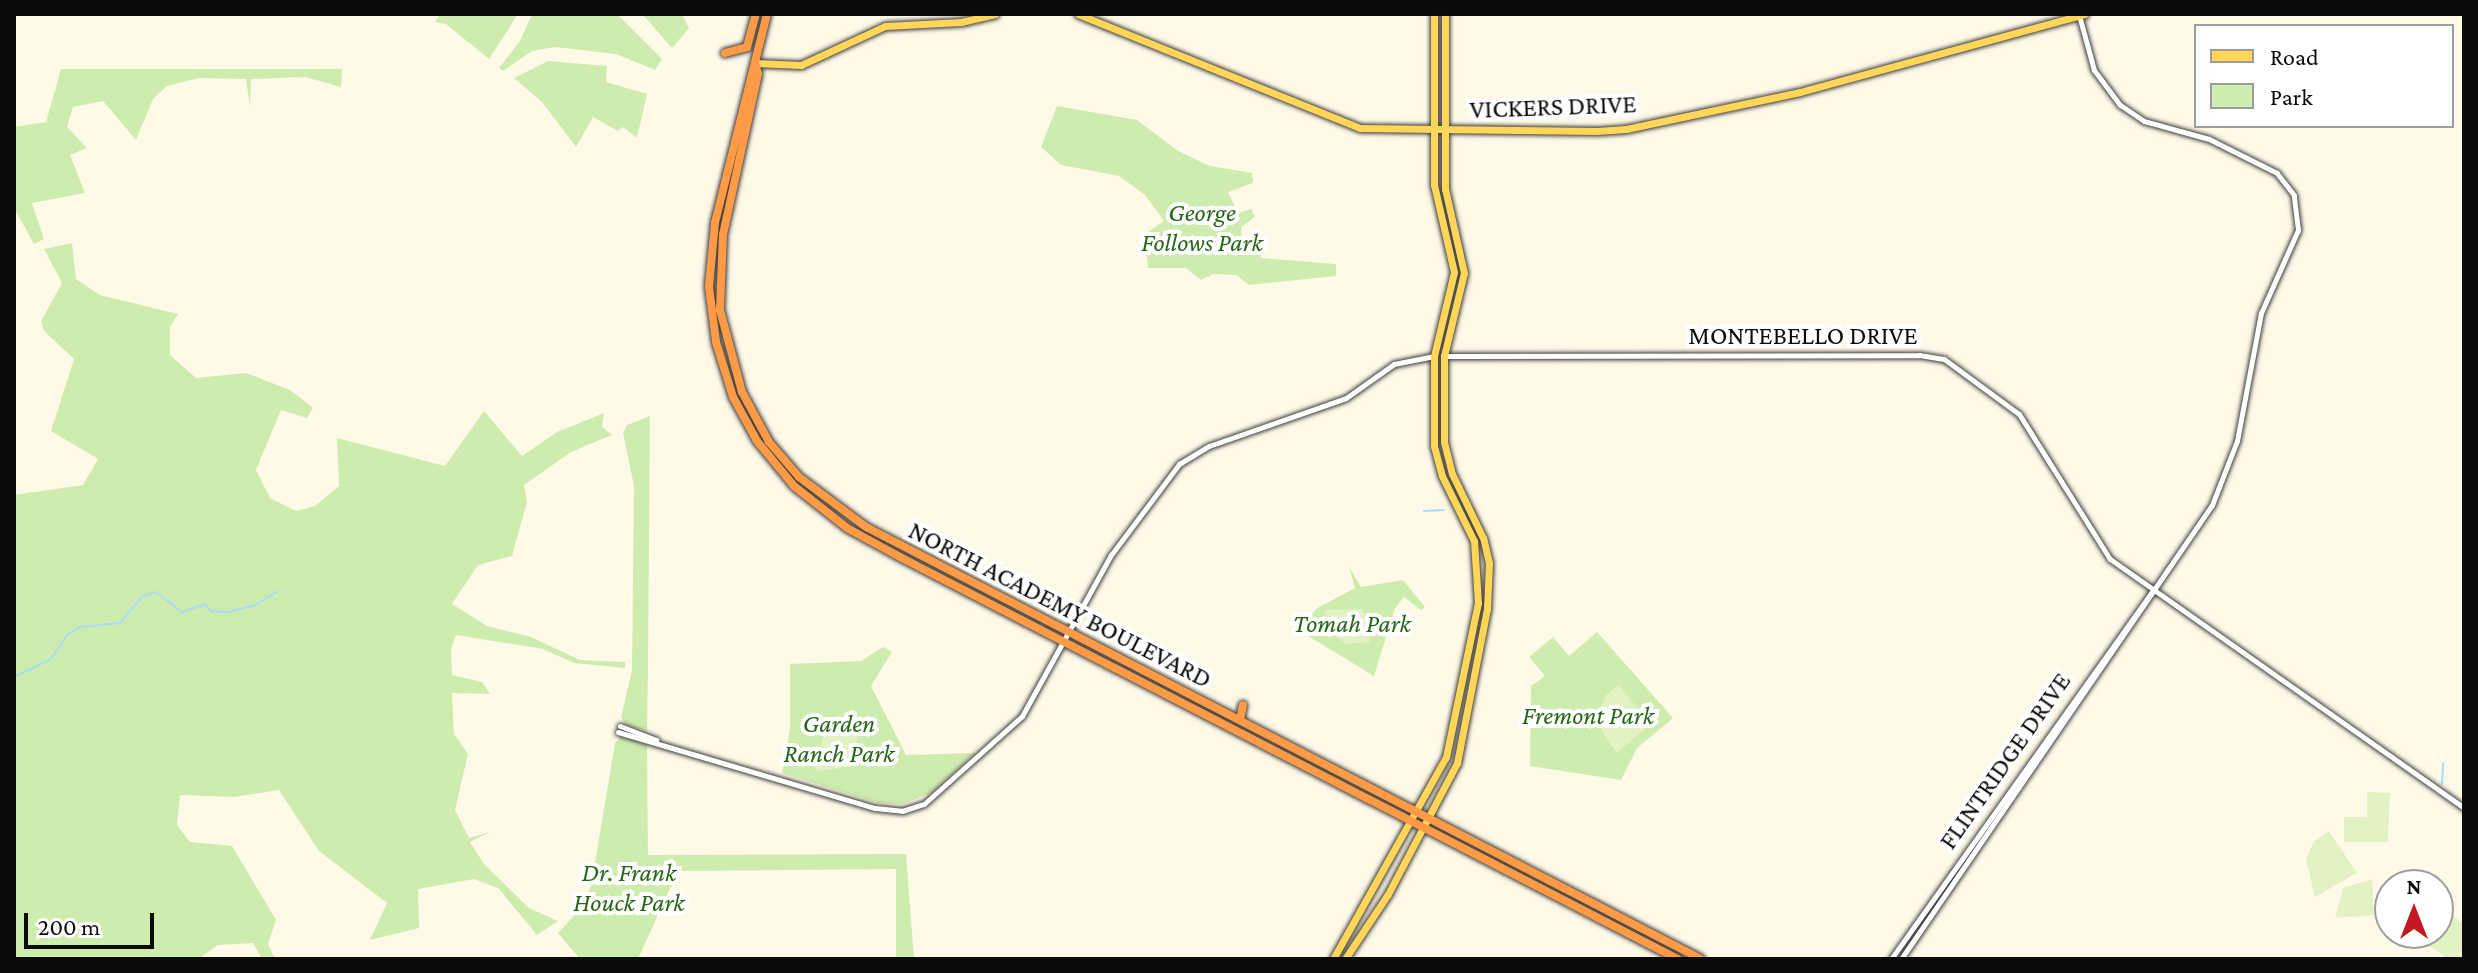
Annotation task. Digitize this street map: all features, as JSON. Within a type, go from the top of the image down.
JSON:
[{"type":"highway","points":[[725,53],[747,47],[756,14]]},
{"type":"highway","name":"NORTH ACADEMY BOULEVARD","points":[[767,14],[755,63],[749,71],[710,257],[711,312],[725,375],[757,441],[782,473],[847,528],[1237,719],[1701,959]]},
{"type":"highway","name":"NORTH ACADEMY BOULEVARD","points":[[755,63],[758,74],[719,272],[723,329],[737,380],[761,429],[815,492],[866,527],[1068,638],[1411,823],[1678,959]]},
{"type":"highway","points":[[710,257],[716,320],[723,329]]},
{"type":"main road","points":[[755,63],[801,65],[885,26],[961,22],[995,14]]},
{"type":"main road","name":"VICKERS DRIVE","points":[[1078,14],[1354,126],[1434,130],[1626,129],[1800,92],[2081,15]]},
{"type":"main road","points":[[1333,959],[1417,812],[1452,739],[1479,590],[1474,541],[1437,461],[1434,356],[1454,282],[1453,252],[1434,185],[1434,14]]},
{"type":"main road","points":[[1345,959],[1423,829],[1460,756],[1489,582],[1483,538],[1447,459],[1444,356],[1462,298],[1462,249],[1446,196],[1443,14]]},
{"type":"main road","points":[[735,134],[735,181]]},
{"type":"main road","points":[[1443,221],[1449,222],[1462,249]]},
{"type":"street","name":"FLINTRIDGE DRIVE","points":[[1901,959],[2201,524],[2223,482],[2237,441],[2261,313],[2295,244],[2298,212],[2294,195],[2277,173],[2209,139],[2144,121],[2120,105],[2094,70],[2081,15]]},
{"type":"street","points":[[619,729],[875,808],[909,809],[937,795],[1022,716],[1119,542],[1189,455],[1346,398],[1394,364],[1434,356]]},
{"type":"street","name":"MONTEBELLO DRIVE","points":[[1444,356],[1939,357],[2016,411],[2102,552],[2464,808]]},
{"type":"street","name":"FLINTRIDGE DRIVE","points":[[1891,959],[2147,593],[2154,590]]},
{"type":"green space","points":[[440,14],[518,14],[489,59],[446,24],[435,22]]},
{"type":"green space","points":[[532,14],[617,14],[662,59],[655,70],[616,54],[555,47],[532,51],[503,71],[499,68],[520,41]]},
{"type":"green space","points":[[682,14],[689,28],[672,48],[643,15]]},
{"type":"green space","points":[[548,61],[607,66],[606,82],[647,94],[637,138],[623,127],[618,131],[593,117],[576,147],[542,102],[514,78]]},
{"type":"green space","points":[[61,69],[342,69],[341,87],[305,77],[251,79],[250,107],[246,79],[199,78],[167,86],[153,99],[136,140],[103,101],[73,107],[67,127],[87,148],[70,155],[85,193],[32,203],[44,239],[34,244],[14,208],[14,127],[46,122]]},
{"type":"green space","name":"George Follows Park","points":[[1057,106],[1137,120],[1178,151],[1210,166],[1252,173],[1253,183],[1228,192],[1238,213],[1251,209],[1255,217],[1241,227],[1242,243],[1260,249],[1261,258],[1336,264],[1336,276],[1249,285],[1236,275],[1213,274],[1201,280],[1186,268],[1148,268],[1144,235],[1164,221],[1145,195],[1119,176],[1061,165],[1041,147]]},
{"type":"green space","points":[[72,243],[76,279],[100,295],[178,314],[170,327],[170,355],[196,378],[246,373],[290,390],[313,408],[307,418],[281,410],[256,470],[270,498],[296,511],[315,506],[339,486],[337,438],[445,466],[484,411],[522,456],[557,432],[604,413],[602,427],[612,435],[571,452],[524,485],[527,502],[512,556],[478,565],[452,604],[487,626],[531,637],[580,660],[625,662],[625,668],[574,663],[543,649],[456,635],[451,648],[452,675],[482,682],[490,694],[452,693],[454,734],[468,754],[455,810],[469,838],[490,832],[470,842],[484,864],[529,908],[558,921],[537,935],[498,888],[474,879],[418,889],[419,928],[370,940],[387,903],[319,851],[279,790],[234,797],[180,795],[177,825],[190,842],[232,846],[276,920],[268,944],[275,959],[262,959],[253,943],[218,945],[198,959],[14,959],[14,495],[83,485],[98,459],[51,431],[74,359],[44,331],[41,321],[62,283],[44,249]]},
{"type":"green space","points":[[650,416],[647,731],[626,725],[621,717],[632,670],[634,486],[623,433],[627,425]]},
{"type":"green space","name":"Tomah Park","points":[[1349,567],[1361,587],[1403,580],[1425,607],[1421,610],[1404,597],[1395,608],[1374,676],[1295,628],[1319,607],[1355,588]]},
{"type":"green space","points":[[1363,609],[1370,642],[1346,644],[1330,632],[1325,610]]},
{"type":"green space","name":"Fremont Park","points":[[1597,632],[1673,718],[1637,748],[1621,780],[1530,766],[1531,686],[1545,676],[1529,657],[1553,637],[1569,656]]},
{"type":"green space","name":"Garden Ranch Park","points":[[883,647],[892,652],[871,686],[906,755],[975,753],[933,792],[903,804],[878,803],[782,773],[790,729],[790,664],[861,661]]},
{"type":"green space","points":[[1619,685],[1650,724],[1617,753],[1602,732],[1598,712],[1606,695]]},
{"type":"green space","points":[[856,723],[858,765],[815,772],[824,735]]},
{"type":"green space","name":"Dr. Frank Houck Park","points":[[621,737],[647,744],[648,855],[906,854],[914,959],[896,959],[896,869],[678,871],[638,959],[580,959],[558,933],[580,909],[591,886],[615,743]]},
{"type":"green space","points":[[2367,792],[2390,793],[2388,842],[2344,842],[2344,817],[2367,817]]},
{"type":"green space","points":[[2329,831],[2357,873],[2315,897],[2306,859],[2314,841]]},
{"type":"green space","points":[[2372,879],[2374,915],[2335,918],[2343,888]]},
{"type":"green space","points":[[2454,917],[2464,924],[2461,959],[2448,959],[2434,949],[2454,949]]},
{"type":"waterway","points":[[1424,511],[1444,510]]},
{"type":"waterway","points":[[14,677],[51,659],[67,635],[80,627],[120,623],[143,596],[156,592],[182,612],[205,604],[211,611],[229,612],[255,605],[277,592]]},
{"type":"waterway","points":[[2442,784],[2443,763]]}]
